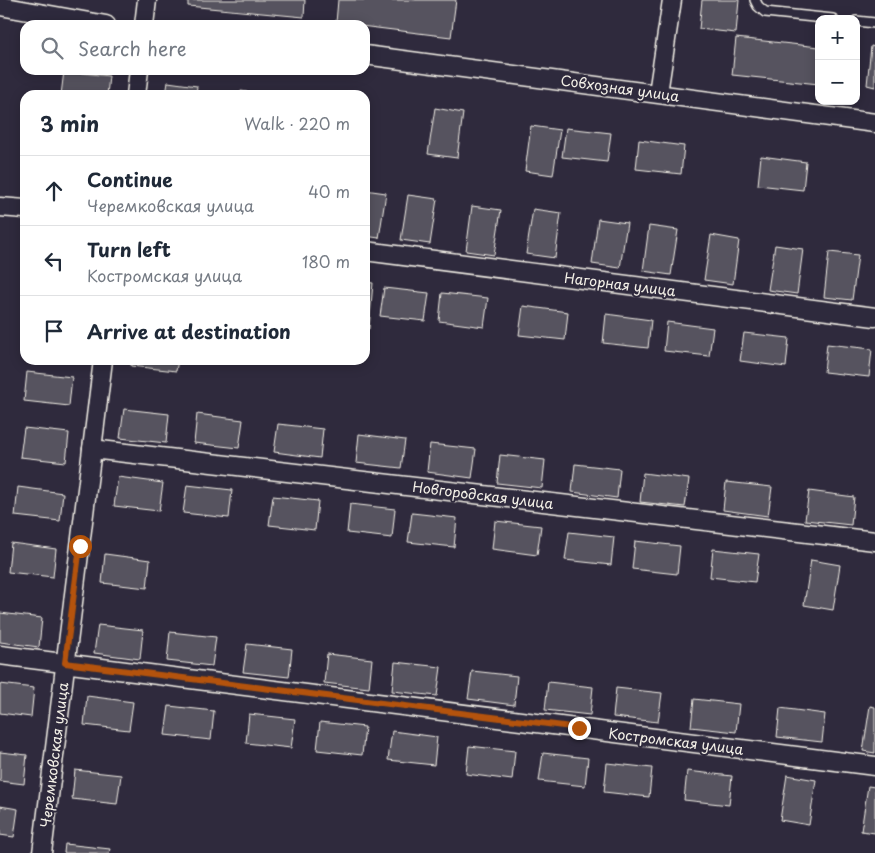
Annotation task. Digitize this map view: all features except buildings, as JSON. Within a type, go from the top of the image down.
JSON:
[{"type":"street","points":[[145,20],[147,0]]},
{"type":"street","points":[[658,93],[672,0]]},
{"type":"street","points":[[0,6],[78,20]]},
{"type":"street","name":"Совхозная улица","points":[[370,56],[658,93],[875,124]]},
{"type":"street","points":[[137,90],[138,75]]},
{"type":"street","points":[[0,207],[20,209]]},
{"type":"street","name":"Нагорная улица","points":[[370,252],[875,317]]},
{"type":"street","name":"Черемковская улица","points":[[42,853],[102,365]]},
{"type":"street","name":"Новгородская улица","points":[[92,449],[875,541]]},
{"type":"street","name":"Костромская улица","points":[[0,655],[875,766]]},
{"type":"lane","points":[[755,0],[758,6],[765,12],[815,17]]},
{"type":"lane","points":[[860,21],[875,23]]},
{"type":"route","points":[[80,546],[65,663],[579,728]]}]
